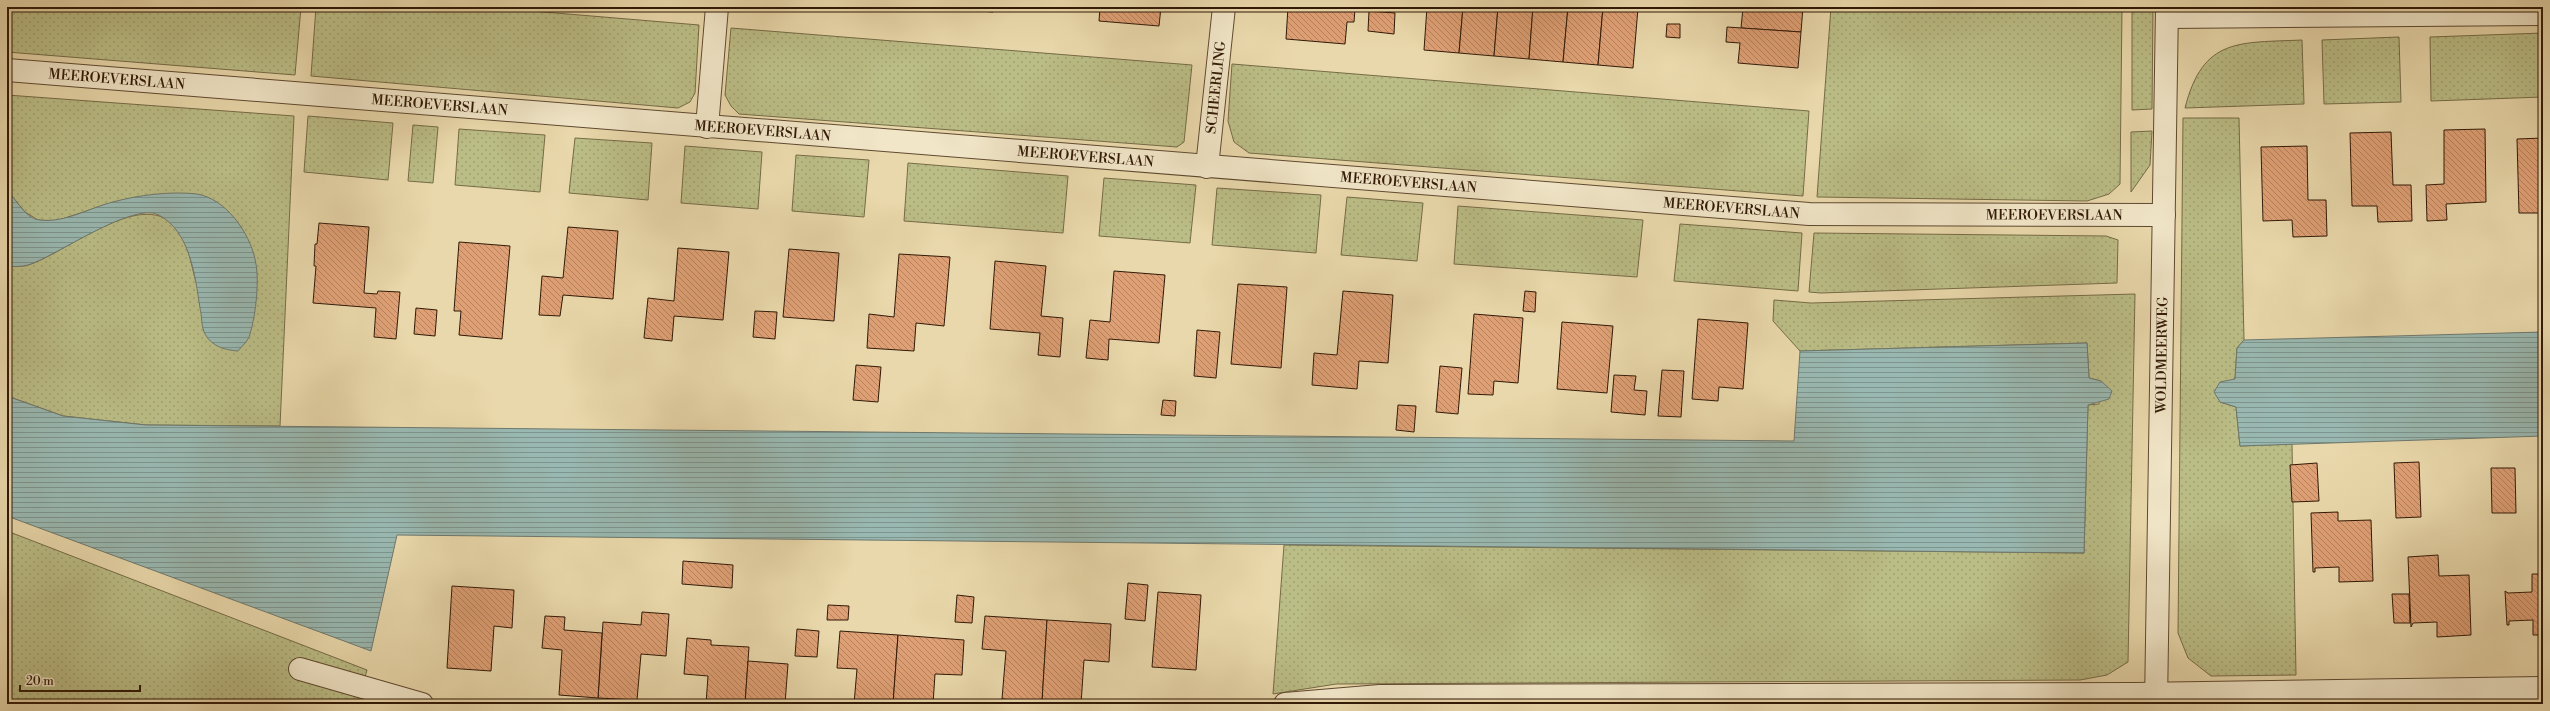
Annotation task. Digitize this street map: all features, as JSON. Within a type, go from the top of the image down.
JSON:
[{"type":"street","points":[[707,127],[717,7]]},
{"type":"street","name":"SCHEERLING","points":[[1207,167],[1224,7]]},
{"type":"street","points":[[2167,12],[2433,12],[2543,14]]},
{"type":"street","name":"WOLDMEERWEG","points":[[2156,698],[2167,12]]},
{"type":"street","name":"MEEROEVERSLAAN","points":[[7,70],[1809,214],[2164,215]]},
{"type":"street","points":[[300,670],[422,704]]},
{"type":"street","points":[[1285,704],[1380,696],[2156,698],[2543,688]]},
{"type":"green space","points":[[7,7],[301,7],[295,75],[7,52]]},
{"type":"green space","points":[[316,7],[484,7],[699,25],[695,93],[690,102],[678,108],[311,76]]},
{"type":"green space","points":[[1831,7],[2122,7],[2120,184],[2109,194],[2087,201],[1817,197]]},
{"type":"green space","points":[[2132,7],[2153,7],[2152,109],[2132,110]]},
{"type":"green space","points":[[731,28],[1192,65],[1184,142],[1177,147],[739,114],[731,106],[725,95]]},
{"type":"green space","points":[[2543,33],[2543,97],[2431,101],[2430,37]]},
{"type":"green space","points":[[2399,37],[2401,102],[2324,104],[2322,40]]},
{"type":"green space","points":[[2302,40],[2304,104],[2185,108],[2193,85],[2202,68],[2213,56],[2227,48],[2242,44]]},
{"type":"green space","points":[[1232,64],[1809,111],[1803,196],[1249,153],[1234,142],[1228,121]]},
{"type":"green space","points":[[7,95],[294,116],[280,426],[146,425],[63,416],[7,396],[7,267],[28,265],[44,259],[102,227],[123,219],[142,215],[160,216],[175,226],[183,238],[196,282],[239,224],[114,202],[56,221],[38,220],[25,212],[7,191]]},
{"type":"green space","points":[[308,116],[393,123],[388,180],[304,172]]},
{"type":"green space","points":[[2183,118],[2239,118],[2244,340],[2237,348],[2235,379],[2220,402],[2236,407],[2240,446],[2292,444],[2296,675],[2211,676],[2188,658],[2178,633]]},
{"type":"green space","points":[[413,125],[438,127],[433,183],[408,181]]},
{"type":"green space","points":[[459,129],[545,135],[540,192],[455,185]]},
{"type":"green space","points":[[2152,131],[2150,165],[2131,192],[2131,132]]},
{"type":"green space","points":[[575,138],[652,143],[648,200],[569,193]]},
{"type":"green space","points":[[685,146],[762,152],[758,209],[681,203]]},
{"type":"green space","points":[[796,155],[869,160],[864,217],[792,211]]},
{"type":"green space","points":[[908,163],[1068,176],[1063,233],[904,221]]},
{"type":"green space","points":[[1104,178],[1196,185],[1190,243],[1099,236]]},
{"type":"green space","points":[[1217,188],[1321,195],[1316,253],[1212,245]]},
{"type":"green space","points":[[1347,197],[1423,203],[1417,261],[1341,255]]},
{"type":"green space","points":[[1458,206],[1643,220],[1637,277],[1454,264]]},
{"type":"green space","points":[[1680,224],[1802,233],[1798,291],[1674,281]]},
{"type":"green space","points":[[1814,233],[2106,236],[2118,240],[2117,283],[1821,293],[1809,292]]},
{"type":"green space","points":[[2135,294],[2128,662],[2107,675],[2080,680],[1336,684],[1273,694],[1284,545],[2084,553],[2088,405],[2099,404],[2101,381],[2089,378],[2087,343],[1800,351],[1773,321],[1774,300],[1811,303]]},
{"type":"green space","points":[[7,531],[367,670],[357,704],[7,704]]},
{"type":"water","points":[[7,191],[30,216],[40,220],[68,217],[113,202],[155,194],[197,194],[208,197],[217,202],[235,218],[242,228],[255,259],[257,296],[252,326],[245,343],[238,351],[229,350],[215,345],[205,334],[193,269],[184,243],[178,232],[159,215],[147,213],[131,216],[94,232],[26,266],[7,267]]},
{"type":"water","points":[[2543,332],[2543,436],[2240,446],[2236,407],[2220,402],[2214,392],[2220,382],[2235,379],[2237,348],[2244,340]]},
{"type":"water","points":[[2087,343],[2089,378],[2101,381],[2112,391],[2109,399],[2088,405],[2084,553],[397,535],[371,651],[7,516],[7,396],[63,416],[146,425],[1794,441],[1800,351]]},
{"type":"building","points":[[929,7],[957,7],[957,9]]},
{"type":"building","points":[[957,7],[993,7],[993,12],[957,9]]},
{"type":"building","points":[[1100,7],[1161,7],[1159,26],[1099,21]]},
{"type":"building","points":[[1288,7],[1355,9],[1354,22],[1347,22],[1345,44],[1286,39]]},
{"type":"building","points":[[1427,7],[1463,7],[1459,53],[1424,50]]},
{"type":"building","points":[[1463,7],[1498,7],[1494,56],[1459,53]]},
{"type":"building","points":[[1498,7],[1533,7],[1529,59],[1494,56]]},
{"type":"building","points":[[1533,7],[1568,7],[1563,62],[1529,59]]},
{"type":"building","points":[[1568,7],[1603,7],[1598,65],[1563,62]]},
{"type":"building","points":[[1603,7],[1638,8],[1633,68],[1598,65]]},
{"type":"building","points":[[1729,7],[1803,7],[1801,32],[1741,28],[1743,8]]},
{"type":"building","points":[[1369,11],[1395,13],[1394,34],[1368,31]]},
{"type":"building","points":[[1667,24],[1680,24],[1680,38],[1666,37]]},
{"type":"building","points":[[1727,27],[1801,32],[1798,68],[1738,63],[1740,43],[1726,42]]},
{"type":"building","points":[[2485,129],[2486,202],[2446,204],[2447,220],[2427,221],[2426,185],[2444,184],[2444,130]]},
{"type":"building","points":[[2391,132],[2393,185],[2411,185],[2412,221],[2378,222],[2377,206],[2352,206],[2350,133]]},
{"type":"building","points":[[2543,138],[2543,213],[2519,213],[2517,139]]},
{"type":"building","points":[[2307,146],[2308,200],[2326,200],[2327,236],[2293,237],[2292,220],[2263,221],[2261,147]]},
{"type":"building","points":[[319,223],[369,227],[364,293],[377,294],[378,291],[400,292],[396,339],[374,337],[376,308],[313,303],[316,266],[314,266],[315,244],[317,244]]},
{"type":"building","points":[[568,227],[618,231],[613,299],[563,295],[560,316],[539,315],[542,276],[563,278]]},
{"type":"building","points":[[459,242],[510,246],[502,339],[459,335],[461,311],[454,311]]},
{"type":"building","points":[[678,248],[729,252],[723,320],[674,316],[672,341],[644,338],[648,298],[674,301]]},
{"type":"building","points":[[789,249],[839,253],[834,321],[783,317]]},
{"type":"building","points":[[899,254],[950,257],[944,326],[916,323],[914,351],[867,348],[869,314],[894,317]]},
{"type":"building","points":[[995,261],[1046,266],[1041,316],[1063,318],[1060,357],[1038,355],[1040,333],[990,329]]},
{"type":"building","points":[[1114,271],[1165,275],[1159,343],[1109,339],[1108,360],[1086,358],[1090,320],[1110,322]]},
{"type":"building","points":[[1238,284],[1287,287],[1281,368],[1231,364]]},
{"type":"building","points":[[1343,291],[1393,295],[1388,363],[1359,361],[1357,389],[1312,385],[1314,353],[1337,355]]},
{"type":"building","points":[[1525,291],[1536,292],[1535,312],[1523,311]]},
{"type":"building","points":[[416,308],[437,310],[435,336],[414,334]]},
{"type":"building","points":[[755,311],[777,312],[775,339],[753,337]]},
{"type":"building","points":[[1474,314],[1523,318],[1518,383],[1494,381],[1493,395],[1468,394]]},
{"type":"building","points":[[1698,319],[1748,323],[1743,389],[1719,387],[1718,401],[1692,399]]},
{"type":"building","points":[[1562,322],[1613,326],[1607,393],[1557,389]]},
{"type":"building","points":[[1197,330],[1220,332],[1216,378],[1194,376]]},
{"type":"building","points":[[856,365],[881,367],[878,402],[853,400]]},
{"type":"building","points":[[1440,366],[1462,368],[1458,414],[1436,412]]},
{"type":"building","points":[[1662,370],[1684,371],[1681,417],[1658,416]]},
{"type":"building","points":[[1614,375],[1636,376],[1634,390],[1647,391],[1645,415],[1611,412]]},
{"type":"building","points":[[1163,400],[1176,401],[1175,416],[1161,415]]},
{"type":"building","points":[[1398,405],[1416,406],[1414,432],[1396,430]]},
{"type":"building","points":[[2419,462],[2421,517],[2396,518],[2394,463]]},
{"type":"building","points":[[2317,463],[2319,501],[2292,502],[2290,465]]},
{"type":"building","points":[[2491,468],[2515,468],[2516,513],[2492,513]]},
{"type":"building","points":[[2338,512],[2338,521],[2371,520],[2373,581],[2339,582],[2339,567],[2315,568],[2315,572],[2313,572],[2311,513]]},
{"type":"building","points":[[2438,555],[2439,576],[2469,575],[2471,635],[2437,637],[2437,622],[2413,623],[2411,627],[2408,557]]},
{"type":"building","points":[[683,561],[733,565],[732,588],[682,584]]},
{"type":"building","points":[[2532,574],[2543,574],[2543,635],[2533,635],[2533,620],[2509,621],[2509,625],[2507,625],[2505,591],[2508,593],[2532,592]]},
{"type":"building","points":[[1128,583],[1148,585],[1145,621],[1125,619]]},
{"type":"building","points":[[452,586],[514,590],[512,628],[494,626],[491,671],[447,668]]},
{"type":"building","points":[[1158,592],[1201,595],[1196,670],[1152,667]]},
{"type":"building","points":[[2392,594],[2409,594],[2410,623],[2394,623]]},
{"type":"building","points":[[957,595],[974,597],[972,623],[955,622]]},
{"type":"building","points":[[828,605],[849,606],[848,620],[827,620]]},
{"type":"building","points":[[642,612],[669,614],[666,656],[641,654],[637,700],[598,698],[603,622],[641,625]]},
{"type":"building","points":[[545,616],[565,617],[564,630],[602,633],[598,698],[559,695],[562,650],[542,648]]},
{"type":"building","points":[[985,616],[1047,620],[1042,702],[1002,699],[1006,651],[982,649]]},
{"type":"building","points":[[1047,620],[1111,624],[1109,662],[1084,660],[1081,704],[1042,702]]},
{"type":"building","points":[[797,629],[819,631],[817,657],[795,656]]},
{"type":"building","points":[[840,631],[898,635],[893,704],[854,704],[857,669],[837,668]]},
{"type":"building","points":[[898,635],[964,640],[962,675],[935,674],[933,704],[893,704]]},
{"type":"building","points":[[687,638],[711,640],[711,645],[749,647],[745,704],[706,704],[708,676],[684,674]]},
{"type":"building","points":[[748,661],[788,664],[785,704],[745,704]]}]
